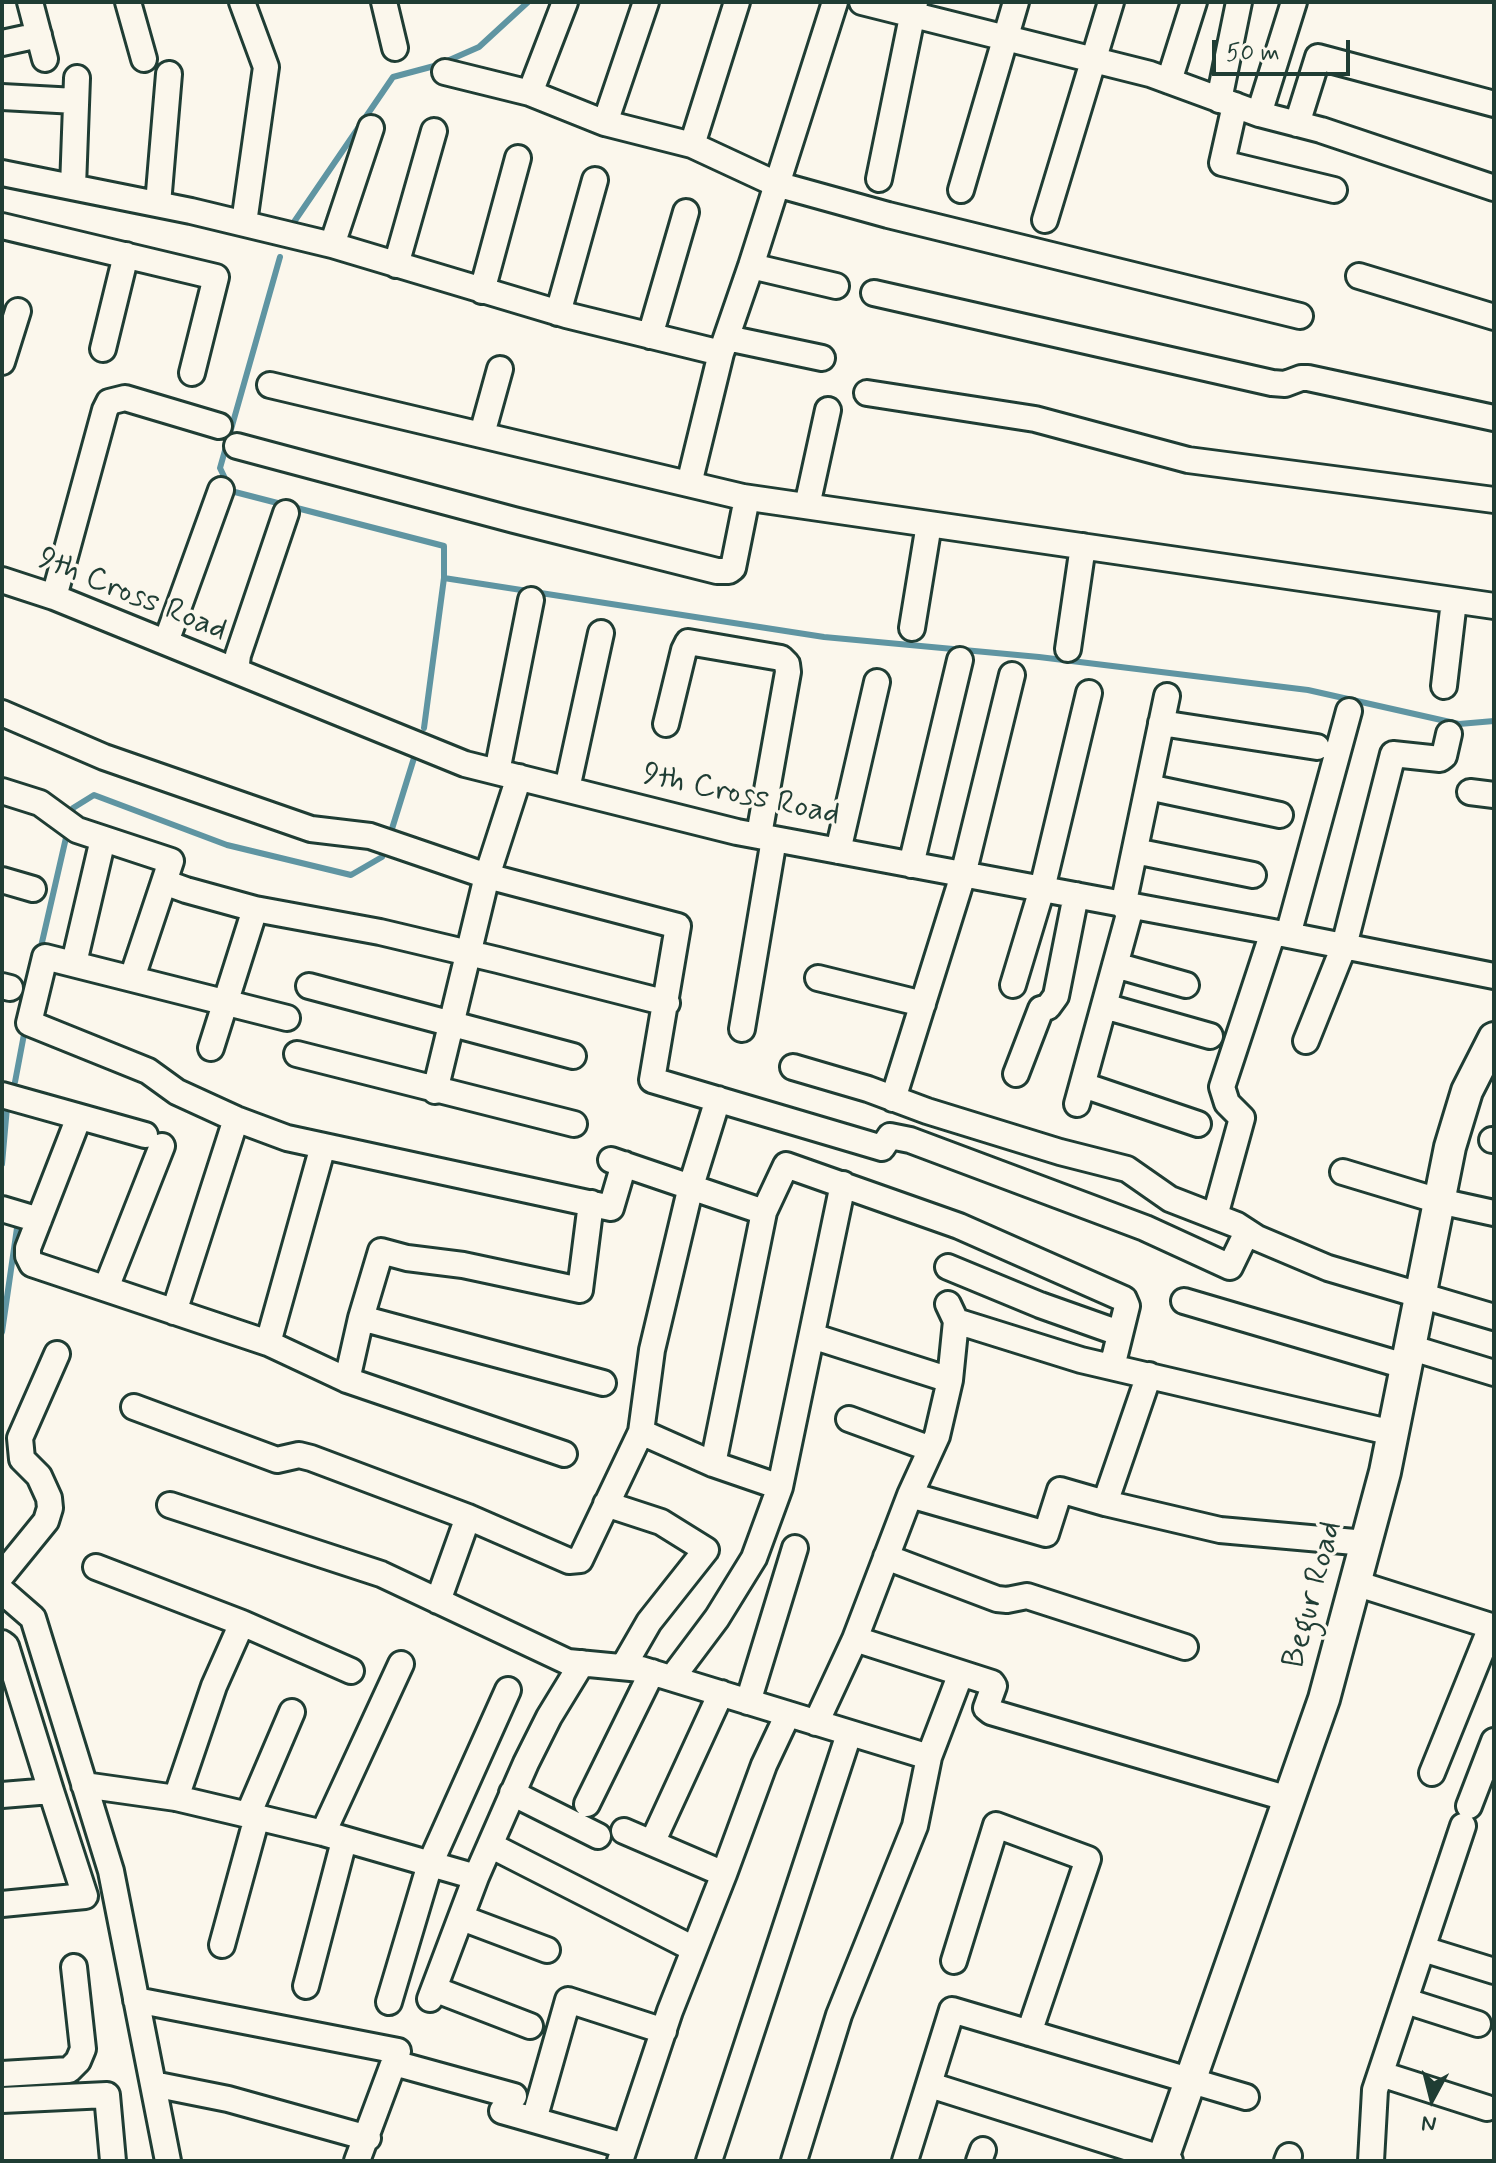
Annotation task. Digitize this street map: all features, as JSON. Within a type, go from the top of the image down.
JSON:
[{"type":"main road","name":"Begur Road","points":[[1165,2160],[1324,1699],[1393,1433],[1450,1147],[1467,1091],[1494,1038]]},
{"type":"street","points":[[30,2],[45,59]]},
{"type":"street","points":[[128,2],[144,59]]},
{"type":"street","points":[[242,2],[266,67],[244,223]]},
{"type":"street","points":[[384,2],[395,48]]},
{"type":"street","points":[[530,93],[565,2]]},
{"type":"street","points":[[605,123],[646,2]]},
{"type":"street","points":[[692,145],[737,2]]},
{"type":"street","points":[[689,484],[724,345],[835,2]]},
{"type":"street","points":[[862,2],[913,8],[1005,40],[1169,81],[1259,114],[1494,188]]},
{"type":"street","points":[[961,190],[1016,2]]},
{"type":"street","points":[[1045,220],[1111,2]]},
{"type":"street","points":[[1169,81],[1194,2]]},
{"type":"street","points":[[1239,2],[1222,163],[1334,190]]},
{"type":"street","points":[[1259,114],[1294,2]]},
{"type":"street","points":[[879,179],[913,8]]},
{"type":"street","points":[[2,43],[39,35]]},
{"type":"street","points":[[1297,124],[1318,57],[1494,104]]},
{"type":"street","points":[[445,72],[530,93],[605,123],[692,145],[776,184],[888,215],[1300,316]]},
{"type":"street","points":[[158,204],[169,74]]},
{"type":"street","points":[[2,97],[77,90],[73,187]]},
{"type":"street","points":[[332,245],[371,128]]},
{"type":"street","points":[[396,265],[434,131]]},
{"type":"street","points":[[482,291],[518,158]]},
{"type":"street","points":[[2,173],[158,204],[332,245],[558,313],[650,336],[822,358]]},
{"type":"street","points":[[558,313],[595,180]]},
{"type":"street","points":[[650,336],[686,212]]},
{"type":"street","points":[[2,226],[216,277],[192,373]]},
{"type":"street","points":[[103,349],[126,255]]},
{"type":"street","points":[[751,266],[836,286]]},
{"type":"street","points":[[1359,276],[1494,317]]},
{"type":"street","points":[[874,293],[1272,383],[1285,384],[1301,378],[1317,380],[1494,418]]},
{"type":"street","points":[[2,362],[18,311]]},
{"type":"street","points":[[482,434],[500,369]]},
{"type":"street","points":[[270,385],[747,498],[1494,606]]},
{"type":"street","points":[[867,393],[1035,419],[1188,460],[1494,500]]},
{"type":"street","points":[[54,597],[109,402],[125,398],[219,426]]},
{"type":"street","points":[[807,506],[828,410]]},
{"type":"street","points":[[237,446],[717,571],[733,568],[747,498]]},
{"type":"street","points":[[166,642],[221,490]]},
{"type":"street","points":[[236,671],[238,655],[286,513]]},
{"type":"street","points":[[912,628],[929,524]]},
{"type":"street","points":[[1068,649],[1083,546]]},
{"type":"street","name":"9th Cross Road","points":[[2,580],[54,597],[465,764],[766,837],[1494,976]]},
{"type":"street","points":[[435,1091],[453,1024],[508,774],[531,600]]},
{"type":"street","points":[[1444,686],[1454,601]]},
{"type":"street","points":[[567,789],[601,633]]},
{"type":"street","points":[[666,724],[688,642],[781,658],[787,664],[742,1029]]},
{"type":"street","points":[[911,865],[960,660]]},
{"type":"street","points":[[893,1099],[963,875],[1012,675]]},
{"type":"street","points":[[838,851],[877,682]]},
{"type":"street","points":[[1013,985],[1042,889],[1089,693]]},
{"type":"street","points":[[1167,696],[1115,965],[1080,1094],[1198,1124]]},
{"type":"street","points":[[1215,1216],[1242,1118],[1227,1103],[1222,1087],[1281,933],[1349,711]]},
{"type":"street","points":[[2,713],[104,757],[311,829],[370,836],[487,876],[678,926],[652,1080],[882,1148],[890,1136],[910,1140],[1145,1228],[1230,1267],[1247,1232]]},
{"type":"street","points":[[1161,723],[1317,747]]},
{"type":"street","points":[[1306,1041],[1344,946],[1393,754],[1440,759],[1444,756],[1449,734]]},
{"type":"street","points":[[1148,787],[1280,815]]},
{"type":"street","points":[[2,791],[40,803],[77,830],[171,861],[132,978]]},
{"type":"street","points":[[74,963],[103,839]]},
{"type":"street","points":[[1135,851],[1253,875]]},
{"type":"street","points":[[2,880],[33,889]]},
{"type":"street","points":[[164,882],[255,909],[380,932],[667,1003]]},
{"type":"street","points":[[1016,1074],[1041,1009],[1048,1007],[1056,996],[1076,895]]},
{"type":"street","points":[[211,1048],[255,909]]},
{"type":"street","points":[[287,1018],[45,957],[29,1023],[148,1071],[177,1092],[287,1138],[611,1208],[617,1162],[764,1212]]},
{"type":"street","points":[[1115,965],[1186,985]]},
{"type":"street","points":[[818,978],[923,1004]]},
{"type":"street","points":[[309,986],[573,1056]]},
{"type":"street","points":[[1104,1006],[1210,1036]]},
{"type":"street","points":[[297,1054],[574,1124]]},
{"type":"street","points":[[793,1067],[1060,1152],[1127,1169],[1170,1199],[1237,1225],[1328,1268],[1494,1317]]},
{"type":"street","points":[[2,1095],[154,1141],[106,1288]]},
{"type":"street","points":[[134,1407],[277,1460],[299,1455],[311,1458],[468,1517],[575,1562],[580,1560],[641,1432],[652,1350],[691,1186],[718,1099]]},
{"type":"street","points":[[79,1117],[28,1248],[32,1264],[268,1343],[347,1380],[564,1454]]},
{"type":"street","points":[[174,1312],[236,1119]]},
{"type":"street","points":[[268,1343],[323,1146]]},
{"type":"street","points":[[713,1464],[764,1212],[786,1165],[959,1226],[1116,1294],[1124,1299],[1127,1306],[1112,1367]]},
{"type":"street","points":[[1343,1172],[1439,1201],[1494,1213]]},
{"type":"street","points":[[587,1804],[662,1675],[717,1618],[754,1558],[780,1487],[843,1184]]},
{"type":"street","points":[[347,1380],[381,1251],[580,1290],[591,1203]]},
{"type":"street","points":[[2,1209],[39,1220]]},
{"type":"street","points":[[948,1267],[1119,1333]]},
{"type":"street","points":[[1184,1301],[1407,1356],[1494,1373]]},
{"type":"street","points":[[816,1723],[855,1639],[910,1495],[931,1449],[950,1380],[952,1312],[1038,1347],[1393,1433]]},
{"type":"street","points":[[361,1318],[603,1383]]},
{"type":"street","points":[[812,1336],[950,1380]]},
{"type":"street","points":[[2,1575],[46,1521],[50,1508],[39,1476],[22,1459],[20,1438],[57,1354]]},
{"type":"street","points":[[1105,1503],[1149,1375]]},
{"type":"street","points":[[849,1419],[931,1449]]},
{"type":"street","points":[[641,1432],[713,1464],[780,1487]]},
{"type":"street","points":[[910,1495],[1046,1534],[1060,1490],[1220,1530],[1366,1543]]},
{"type":"street","points":[[606,1504],[661,1522],[706,1550],[649,1622],[623,1667]]},
{"type":"street","points":[[170,1505],[381,1574],[568,1662],[623,1667],[662,1675],[929,1757]]},
{"type":"street","points":[[438,1601],[468,1517]]},
{"type":"street","points":[[748,1702],[795,1548]]},
{"type":"street","points":[[886,1557],[997,1599],[1027,1596],[1185,1647]]},
{"type":"street","points":[[96,1567],[242,1623],[351,1671]]},
{"type":"street","points":[[1355,1583],[1493,1627],[1432,1773]]},
{"type":"street","points":[[2,1591],[33,1618],[111,1871],[168,2161]]},
{"type":"street","points":[[176,1798],[214,1686],[242,1623]]},
{"type":"street","points":[[855,1639],[993,1685],[988,1710],[1289,1799]]},
{"type":"street","points":[[2,1643],[6,1646],[85,1896],[2,1904]]},
{"type":"street","points":[[530,2026],[432,1994],[512,1793],[549,1717],[582,1663]]},
{"type":"street","points":[[306,1986],[334,1837],[401,1664]]},
{"type":"street","points":[[794,2161],[839,2015],[915,1826],[929,1757],[961,1673]]},
{"type":"street","points":[[389,2002],[430,1864],[508,1690]]},
{"type":"street","points":[[652,1843],[721,1693]]},
{"type":"street","points":[[222,1945],[253,1816],[292,1712]]},
{"type":"street","points":[[394,2063],[508,2104],[534,2120],[623,2154],[694,1949],[764,1765],[788,1714]]},
{"type":"street","points":[[709,2161],[849,1734]]},
{"type":"street","points":[[1371,2161],[1375,2090],[1466,1816],[1488,1777],[1494,1741]]},
{"type":"street","points":[[84,1785],[176,1798],[253,1816],[476,1877]]},
{"type":"street","points":[[2,1795],[51,1791]]},
{"type":"street","points":[[512,1793],[598,1836]]},
{"type":"street","points":[[954,1961],[996,1825],[1088,1859],[1029,2033]]},
{"type":"street","points":[[624,1831],[724,1874]]},
{"type":"street","points":[[490,1845],[694,1949]]},
{"type":"street","points":[[462,1918],[547,1950]]},
{"type":"street","points":[[1423,1949],[1494,1971]]},
{"type":"street","points":[[2,2074],[69,2070],[78,2061],[83,2049],[74,1967]]},
{"type":"street","points":[[136,2000],[398,2051],[357,2161]]},
{"type":"street","points":[[534,2120],[568,2000],[664,2031]]},
{"type":"street","points":[[1406,2001],[1478,2024]]},
{"type":"street","points":[[905,2161],[952,2010],[1246,2097]]},
{"type":"street","points":[[1381,2074],[1487,2108]]},
{"type":"street","points":[[153,2084],[228,2099],[368,2138]]},
{"type":"street","points":[[930,2085],[1165,2160]]},
{"type":"street","points":[[2,2100],[107,2095],[113,2161]]},
{"type":"waterway","points":[[294,222],[393,77],[438,65],[479,47],[528,2]]},
{"type":"waterway","points":[[280,257],[220,468],[231,491],[444,546],[444,578],[424,728]]},
{"type":"waterway","points":[[444,578],[824,637],[1039,657],[1308,690],[1459,724],[1494,721]]},
{"type":"waterway","points":[[391,832],[414,758]]},
{"type":"waterway","points":[[71,818],[73,808],[94,795],[227,845],[351,875],[382,857]]},
{"type":"waterway","points":[[40,951],[68,829]]},
{"type":"waterway","points":[[15,1082],[25,1029]]},
{"type":"waterway","points":[[2,1164],[7,1107]]},
{"type":"waterway","points":[[2,1332],[18,1221]]}]
